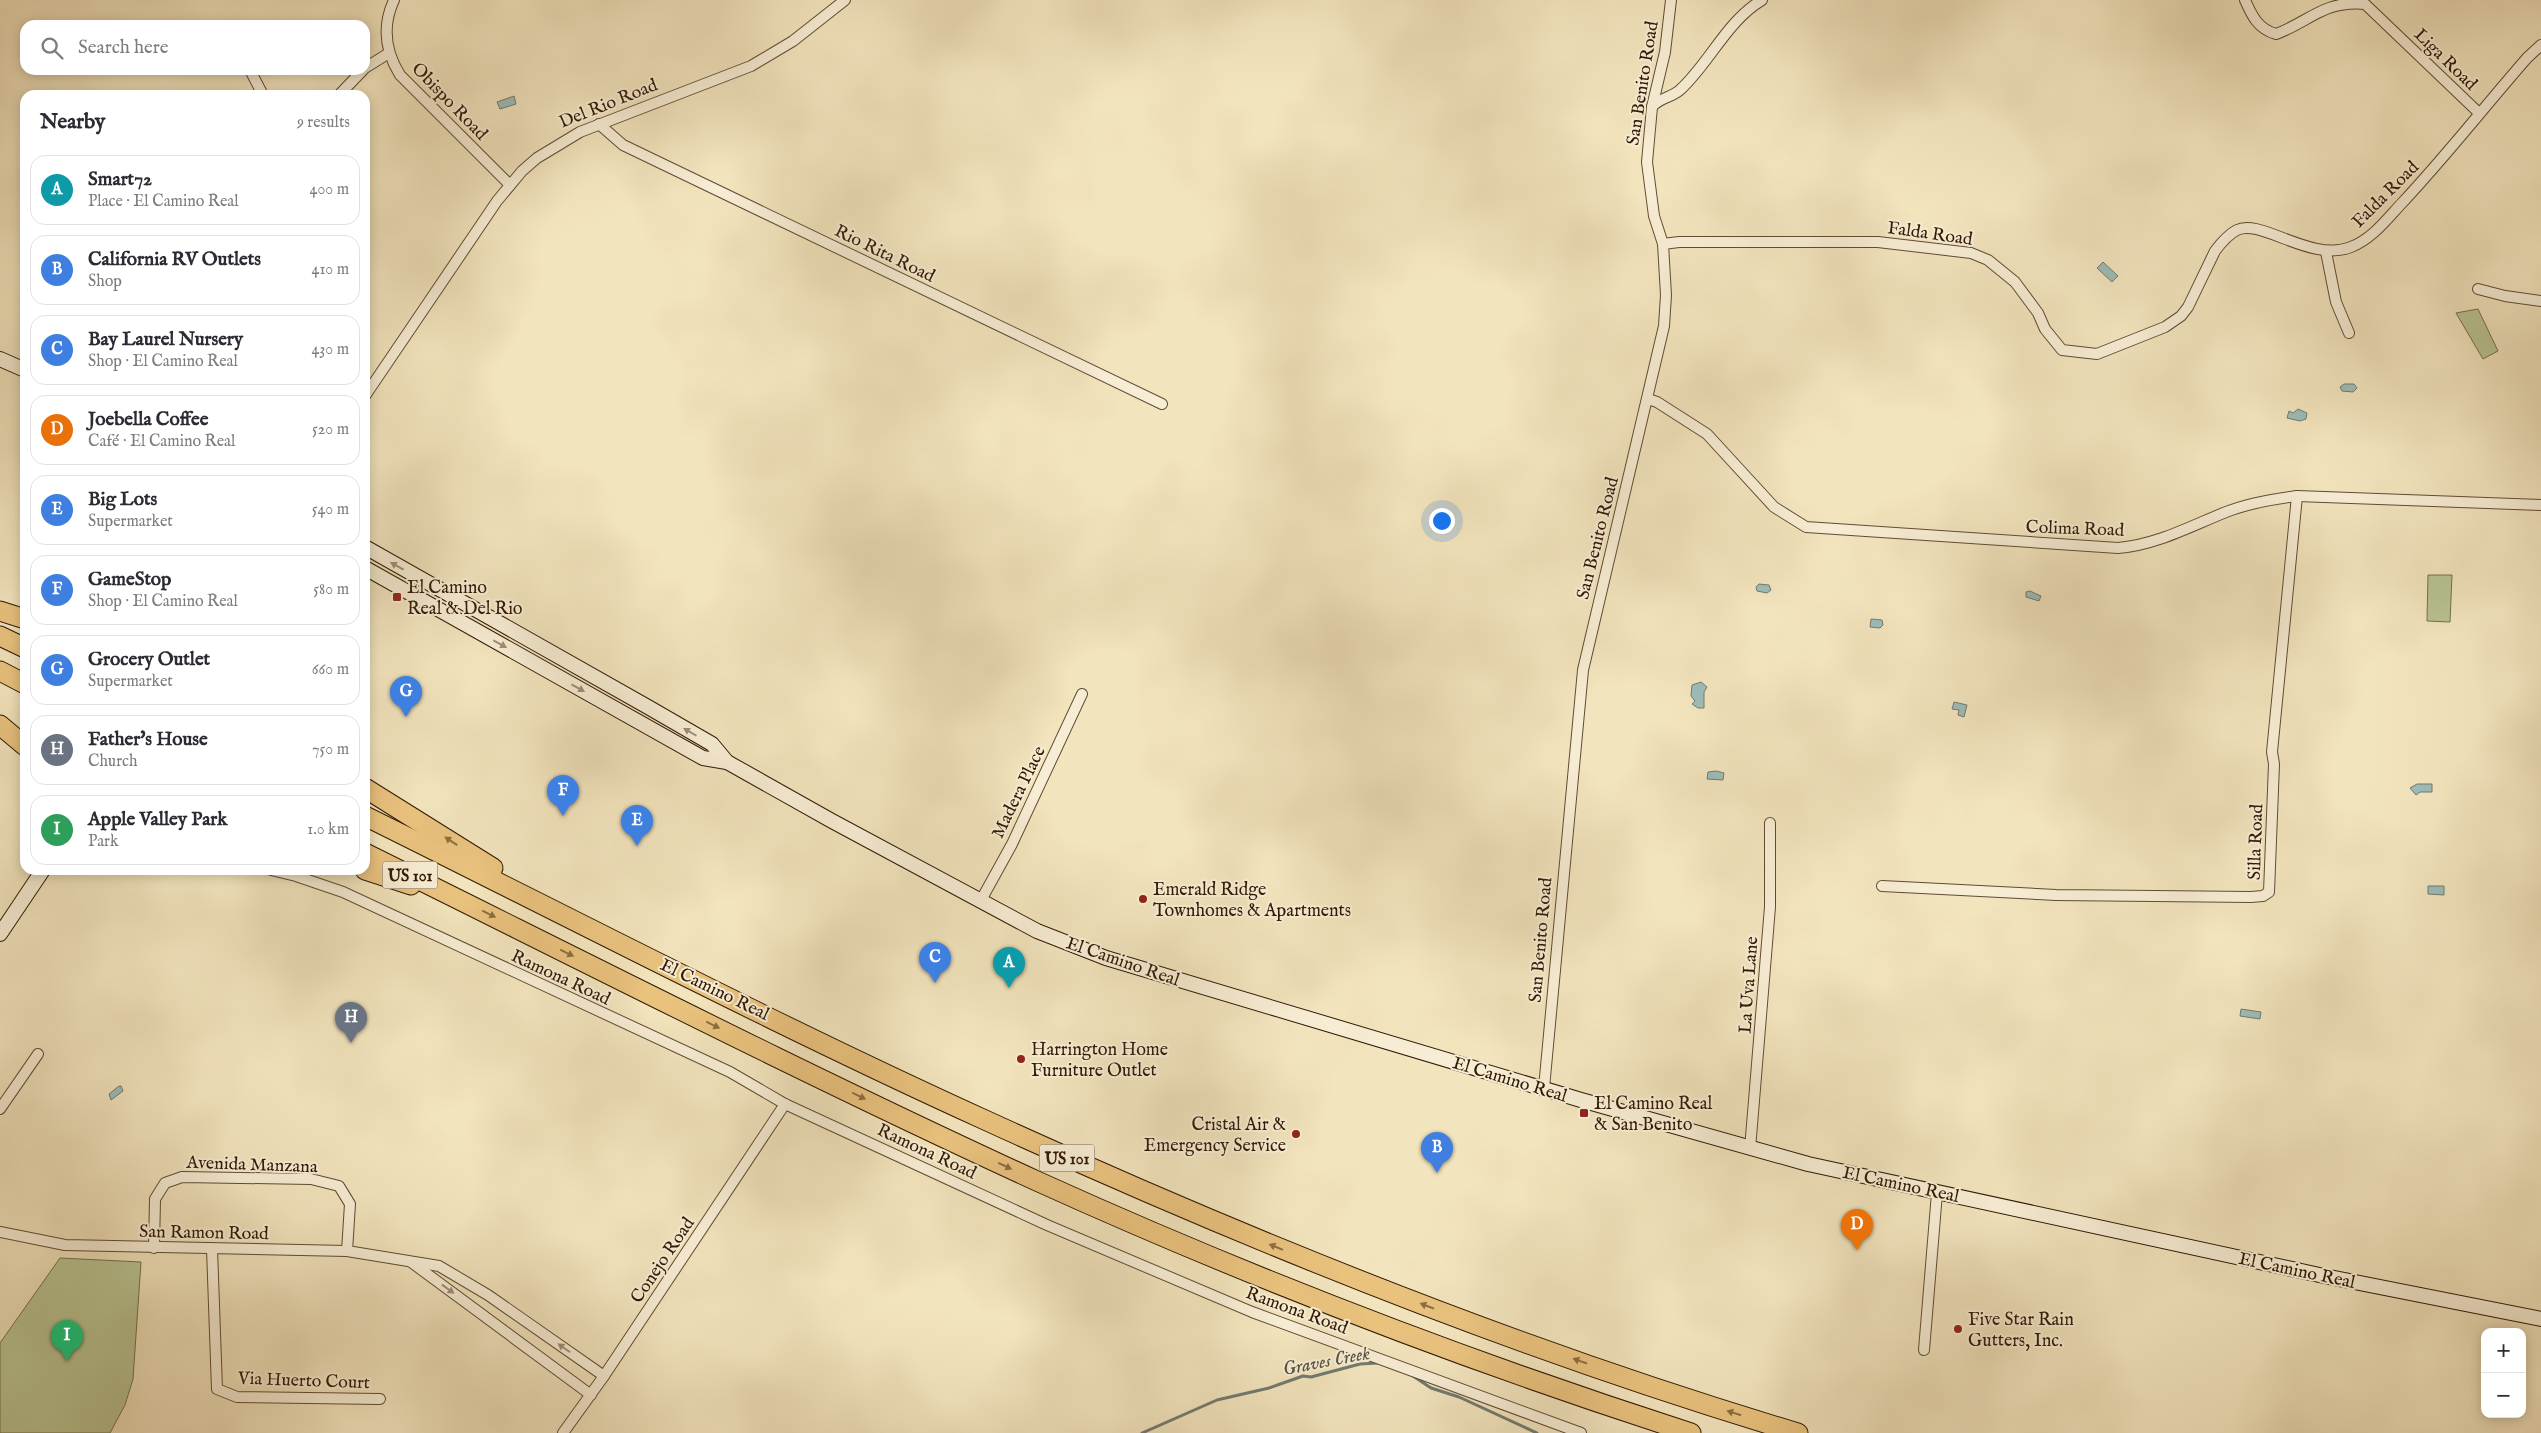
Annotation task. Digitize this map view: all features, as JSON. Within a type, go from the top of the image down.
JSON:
[{"type":"highway","points":[[0,611],[20,617]]},
{"type":"highway","points":[[0,636],[20,646]]},
{"type":"highway","points":[[0,671],[20,681]]},
{"type":"highway","points":[[0,725],[20,742]]},
{"type":"highway","points":[[370,791],[565,915]]},
{"type":"highway","name":"El Camino Real","points":[[370,818],[981,1119],[1232,1230],[1470,1323],[1631,1380],[1798,1433]]},
{"type":"highway","name":"El Camino Real","points":[[370,855],[815,1076],[1112,1214],[1318,1299],[1459,1354],[1691,1433]]},
{"type":"highway","points":[[370,872],[454,897]]},
{"type":"main road","points":[[0,359],[20,368]]},
{"type":"main road","name":"El Camino Real","points":[[370,551],[712,744],[727,762]]},
{"type":"main road","name":"El Camino Real","points":[[370,571],[703,758],[727,762],[980,902],[1037,931],[1115,961],[1750,1149],[1937,1193],[2315,1274],[2541,1319]]},
{"type":"main road","points":[[0,934],[40,875]]},
{"type":"street","name":"Obispo Road","points":[[394,0],[386,29],[389,53],[397,70],[408,84],[510,185]]},
{"type":"street","name":"Del Rio Road","points":[[370,389],[484,219],[510,185],[530,165],[552,148],[599,124],[751,66],[799,36],[844,0]]},
{"type":"street","name":"San Benito Road","points":[[1544,1088],[1582,670],[1664,326],[1666,295],[1663,244],[1654,216],[1647,162],[1652,107],[1665,52],[1671,0]]},
{"type":"street","points":[[1652,107],[1658,100],[1681,90],[1738,20],[1762,0]]},
{"type":"street","name":"Liga Road","points":[[2245,0],[2256,22],[2268,32],[2276,34],[2330,6],[2348,0],[2365,4],[2479,113]]},
{"type":"street","name":"Falda Road","points":[[1663,244],[1679,242],[1878,242],[1971,253],[1988,260],[2015,282],[2038,313],[2045,329],[2062,350],[2097,354],[2165,327],[2182,316],[2216,250],[2222,242],[2238,229],[2255,229],[2326,252],[2335,252],[2352,247],[2375,232],[2541,45]]},
{"type":"street","points":[[370,65],[389,53]]},
{"type":"street","points":[[253,75],[260,90]]},
{"type":"street","points":[[344,90],[358,75]]},
{"type":"street","name":"Rio Rita Road","points":[[599,124],[623,145],[1162,404]]},
{"type":"street","points":[[2326,252],[2336,302],[2349,333]]},
{"type":"street","points":[[2478,288],[2505,296],[2541,301]]},
{"type":"street","name":"Colima Road","points":[[1648,399],[1657,402],[1707,434],[1774,506],[1806,527],[2118,548],[2146,544],[2229,511],[2297,496],[2541,505]]},
{"type":"street","name":"Silla Road","points":[[1882,886],[2056,895],[2251,897],[2263,896],[2269,892],[2274,764],[2272,752],[2297,496]]},
{"type":"street","name":"Madera Place","points":[[980,902],[1012,844],[1082,694]]},
{"type":"street","name":"La Uva Lane","points":[[1750,1149],[1770,907],[1770,823]]},
{"type":"street","name":"Ramona Road","points":[[292,875],[343,892],[730,1072],[785,1104],[1047,1225],[1252,1312],[1582,1433]]},
{"type":"street","points":[[0,1109],[38,1054]]},
{"type":"street","name":"Conejo Road","points":[[563,1433],[604,1376],[785,1104]]},
{"type":"street","name":"Avenida Manzana","points":[[154,1248],[156,1199],[165,1183],[182,1177],[191,1177],[312,1179],[339,1186],[350,1204],[347,1251]]},
{"type":"street","points":[[1924,1350],[1937,1193]]},
{"type":"street","name":"San Ramon Road","points":[[0,1232],[65,1245],[347,1251],[439,1266],[488,1295],[604,1376]]},
{"type":"street","name":"Via Huerto Court","points":[[212,1249],[217,1389],[237,1397],[380,1399]]},
{"type":"street","points":[[408,1260],[591,1395]]},
{"type":"green space","points":[[2478,309],[2498,351],[2483,359],[2456,313]]},
{"type":"green space","points":[[2428,575],[2452,575],[2450,622],[2427,621]]},
{"type":"green space","points":[[60,1258],[141,1262],[133,1379],[125,1405],[110,1433],[0,1433],[0,1343]]},
{"type":"water","points":[[514,96],[516,104],[500,109],[497,102]]},
{"type":"water","points":[[2103,262],[2118,276],[2112,282],[2097,268]]},
{"type":"water","points":[[2344,384],[2354,384],[2357,388],[2353,392],[2342,391],[2340,387]]},
{"type":"water","points":[[2298,409],[2307,413],[2306,419],[2300,421],[2287,418],[2289,411],[2293,413]]},
{"type":"water","points":[[1759,584],[1769,585],[1771,590],[1767,593],[1757,591],[1756,587]]},
{"type":"water","points":[[2030,591],[2041,596],[2039,601],[2026,597],[2026,592]]},
{"type":"water","points":[[1871,619],[1882,620],[1883,625],[1880,628],[1870,627]]},
{"type":"water","points":[[1701,682],[1707,687],[1704,692],[1704,708],[1698,708],[1692,704],[1695,701],[1691,696],[1692,685]]},
{"type":"water","points":[[1954,702],[1967,705],[1964,717],[1958,715],[1959,710],[1952,709]]},
{"type":"water","points":[[1708,772],[1724,773],[1723,780],[1707,779]]},
{"type":"water","points":[[2417,784],[2432,784],[2432,792],[2420,792],[2416,795],[2410,788]]},
{"type":"water","points":[[2428,886],[2444,886],[2444,895],[2428,894]]},
{"type":"water","points":[[2241,1009],[2261,1012],[2260,1019],[2240,1016]]},
{"type":"water","points":[[121,1086],[123,1091],[111,1100],[109,1094]]},
{"type":"waterway","name":"Graves Creek","points":[[1142,1433],[1217,1400],[1269,1388],[1303,1376],[1311,1377],[1360,1364],[1377,1363]]},
{"type":"waterway","name":"Graves Creek","points":[[1413,1376],[1431,1388],[1459,1397],[1537,1433]]},
{"type":"place","name":"El Camino Real & Del Rio","points":[[397,597]]},
{"type":"place","name":"Grocery Outlet","points":[[406,717]]},
{"type":"place","name":"GameStop","points":[[563,816]]},
{"type":"place","name":"Big Lots","points":[[637,846]]},
{"type":"place","name":"Emerald Ridge Townhomes & Apartments","points":[[1143,899]]},
{"type":"place","name":"Bay Laurel Nursery","points":[[935,983]]},
{"type":"place","name":"Smart72","points":[[1009,988]]},
{"type":"place","name":"Father's House","points":[[351,1043]]},
{"type":"place","name":"Harrington Home Furniture Outlet","points":[[1021,1059]]},
{"type":"place","name":"El Camino Real & San Benito","points":[[1584,1113]]},
{"type":"place","name":"Cristal Air & Emergency Service","points":[[1296,1134]]},
{"type":"place","name":"California RV Outlets","points":[[1437,1173]]},
{"type":"place","name":"Joebella Coffee","points":[[1857,1250]]},
{"type":"place","name":"Five Star Rain Gutters, Inc.","points":[[1958,1329]]},
{"type":"place","name":"Apple Valley Park","points":[[67,1361]]}]
